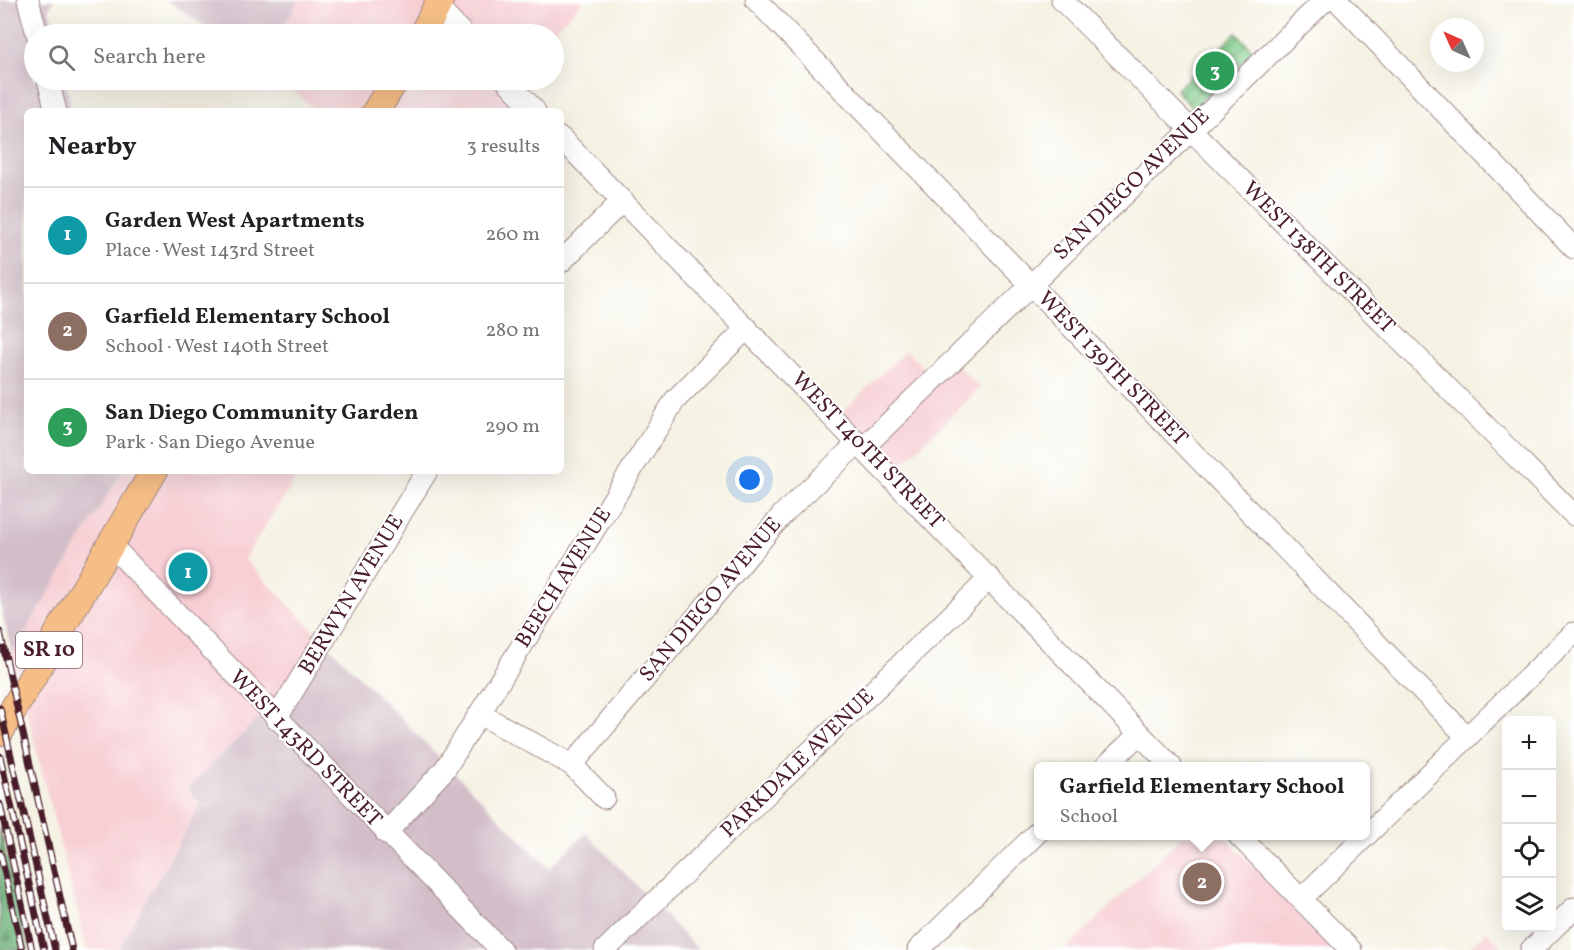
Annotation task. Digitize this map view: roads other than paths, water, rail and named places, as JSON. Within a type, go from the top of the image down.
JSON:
[{"type":"main road","points":[[427,24],[436,2]]},
{"type":"main road","points":[[378,108],[390,90]]},
{"type":"main road","name":"SR 10","points":[[0,732],[152,474]]},
{"type":"street","points":[[28,0],[34,24]]},
{"type":"street","name":"WEST 139TH STREET","points":[[756,0],[1467,737]]},
{"type":"street","name":"WEST 138TH STREET","points":[[1062,0],[1574,515]]},
{"type":"street","name":"SAN DIEGO AVENUE","points":[[572,765],[783,514],[861,445],[1325,0]]},
{"type":"street","points":[[1337,0],[1574,248]]},
{"type":"street","points":[[436,2],[455,24]]},
{"type":"street","points":[[51,90],[55,108]]},
{"type":"street","points":[[515,90],[532,108]]},
{"type":"street","name":"WEST 140TH STREET","points":[[564,141],[1167,762]]},
{"type":"street","points":[[564,259],[622,201]]},
{"type":"street","name":"BEECH AVENUE","points":[[386,833],[446,769],[675,400],[747,328]]},
{"type":"street","name":"BERWYN AVENUE","points":[[276,719],[425,474]]},
{"type":"street","name":"WEST 143RD STREET","points":[[111,545],[276,719],[501,950]]},
{"type":"street","name":"PARKDALE AVENUE","points":[[605,950],[990,578]]},
{"type":"street","points":[[1370,832],[1574,633]]},
{"type":"street","points":[[480,714],[572,765],[604,798]]},
{"type":"street","points":[[1110,762],[1139,734]]},
{"type":"street","points":[[918,950],[1034,836]]},
{"type":"street","points":[[1243,840],[1351,950]]},
{"type":"street","points":[[1301,899],[1361,840]]},
{"type":"street","points":[[1531,950],[1574,908]]},
{"type":"railway","points":[[0,632],[72,950]]},
{"type":"railway","points":[[0,708],[55,950]]},
{"type":"railway","points":[[0,756],[44,950]]},
{"type":"railway","points":[[0,804],[32,950]]},
{"type":"railway","points":[[0,852],[22,950]]},
{"type":"place","name":"San Diego Community Garden","points":[[1215,71]]},
{"type":"place","name":"Garden West Apartments","points":[[188,572]]},
{"type":"place","name":"Garfield Elementary School","points":[[1202,882]]}]
